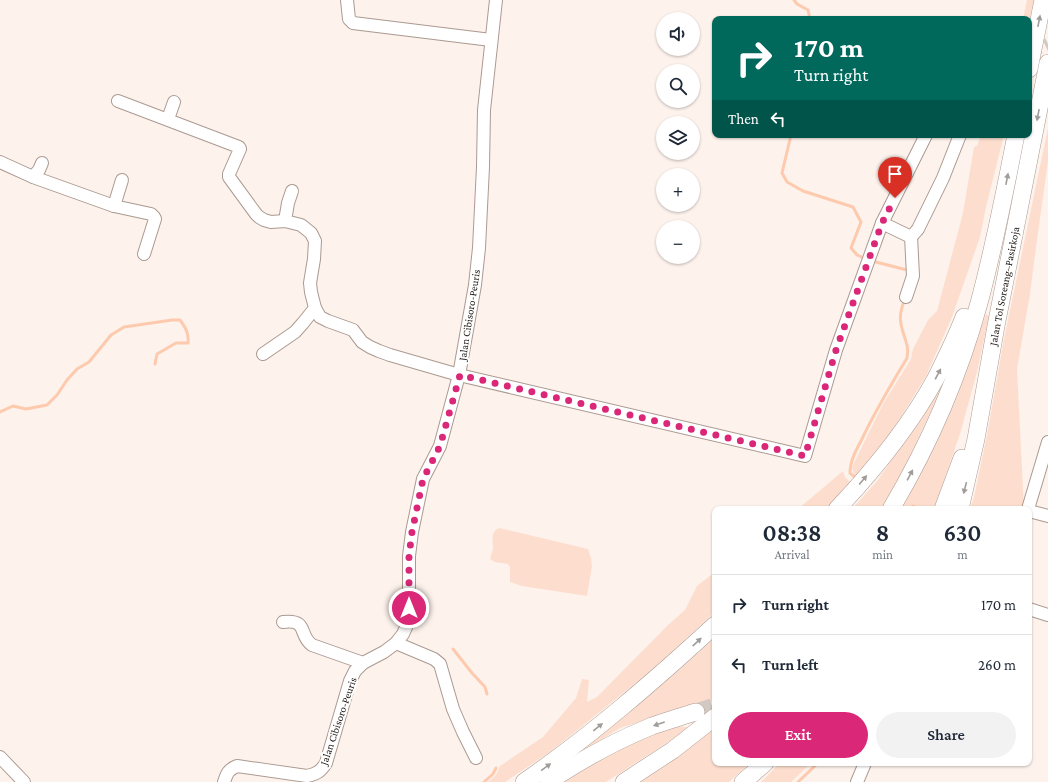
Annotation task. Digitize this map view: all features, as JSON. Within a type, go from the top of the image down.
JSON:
[{"type":"highway","points":[[1032,54],[1043,0]]},
{"type":"highway","name":"Jalan Tol Soreang–Pasirkoja","points":[[961,506],[976,439],[996,326],[1048,63]]},
{"type":"highway","name":"Jalan Tol Soreang–Pasirkoja","points":[[893,506],[910,477],[925,446],[956,373],[978,305],[999,217],[1015,138]]},
{"type":"highway","points":[[840,506],[895,440],[935,379],[947,357],[967,310],[984,266],[999,217]]},
{"type":"highway","points":[[944,506],[971,431],[996,326]]},
{"type":"highway","points":[[548,782],[629,702],[712,628]]},
{"type":"highway","points":[[524,782],[572,757],[607,746],[652,726],[696,712]]},
{"type":"highway","points":[[624,782],[673,750],[712,719]]},
{"type":"highway","points":[[744,782],[762,766]]},
{"type":"street","points":[[347,0],[349,19],[353,23],[492,40]]},
{"type":"street","name":"Jalan Cibisoro-Peuris","points":[[224,782],[226,774],[237,766],[307,776],[316,774],[321,770],[326,763],[350,681],[355,671],[362,663],[384,652],[396,643],[403,634],[407,625],[409,608],[409,556],[412,532],[423,479],[440,446],[460,375],[470,314],[479,248],[484,110],[496,0]]},
{"type":"street","points":[[118,101],[239,147],[240,149],[229,177],[259,217],[271,222],[285,221],[301,225],[311,233],[315,241],[310,283],[315,308],[320,317],[328,322],[353,330],[362,342],[370,347],[390,355],[460,375],[805,456],[836,350],[882,223],[924,138]]},
{"type":"street","points":[[168,119],[174,102]]},
{"type":"street","points":[[911,236],[918,229],[943,178],[959,138]]},
{"type":"street","points":[[0,162],[33,177],[114,206],[151,214],[155,219],[144,254]]},
{"type":"street","points":[[33,177],[39,170],[42,163]]},
{"type":"street","points":[[114,206],[122,180]]},
{"type":"street","points":[[285,221],[288,203],[292,192]]},
{"type":"street","points":[[882,223],[911,236]]},
{"type":"street","points":[[906,297],[913,276],[911,236]]},
{"type":"street","points":[[263,354],[295,332],[315,308]]},
{"type":"street","points":[[1030,506],[1048,442]]},
{"type":"street","points":[[1032,511],[1048,516]]},
{"type":"street","points":[[1032,610],[1048,615]]},
{"type":"street","points":[[283,622],[296,622],[300,624],[306,639],[312,645],[362,663]]},
{"type":"street","points":[[396,643],[438,661],[453,709],[476,758]]},
{"type":"street","points":[[0,757],[24,782]]},
{"type":"street","points":[[857,782],[864,766]]},
{"type":"shaded area","points":[[1027,0],[1034,0],[1030,16],[1024,16]]},
{"type":"shaded area","points":[[1048,128],[1048,161],[1030,294],[1017,369],[1024,506],[971,506],[987,435],[1004,339]]},
{"type":"shaded area","points":[[980,138],[1003,138],[980,237],[952,317],[926,376],[891,433],[858,477],[854,474],[852,467],[883,404],[911,359],[913,349],[928,320],[937,311],[963,213],[974,147],[977,146]]},
{"type":"shaded area","points":[[986,314],[989,316],[977,372],[960,434],[935,506],[899,506],[956,392]]},
{"type":"shaded area","points":[[951,368],[886,506],[855,506],[878,480]]},
{"type":"shaded area","points":[[843,471],[845,477],[851,483],[830,506],[802,506]]},
{"type":"shaded area","points":[[499,528],[588,549],[592,566],[587,596],[522,586],[510,582],[510,567],[508,564],[495,562],[490,559],[493,549],[493,534]]},
{"type":"shaded area","points":[[712,574],[712,615],[652,670],[550,752],[505,782],[488,782],[496,775],[500,766],[543,737],[576,698],[582,679],[589,680],[587,702],[597,697],[668,625],[685,610],[697,586]]},
{"type":"shaded area","points":[[712,641],[712,702],[681,709],[620,728],[575,756],[574,754],[680,669]]},
{"type":"shaded area","points":[[674,726],[687,727],[688,729],[606,782],[557,782],[637,739]]},
{"type":"shaded area","points":[[712,726],[712,766],[747,766],[729,782],[634,782]]},
{"type":"shaded area","points":[[777,766],[808,766],[791,782],[761,782]]},
{"type":"waterway","points":[[794,0],[797,4],[808,10],[809,16]]},
{"type":"waterway","points":[[790,138],[782,173],[787,182],[803,191],[853,207],[861,222],[851,248],[857,255],[866,259]]},
{"type":"waterway","points":[[872,261],[907,270],[908,274]]},
{"type":"waterway","points":[[857,479],[850,473],[854,456],[878,408],[907,358],[908,349],[900,321],[905,299]]},
{"type":"waterway","points":[[0,412],[13,406],[26,409],[47,405],[57,395],[67,380],[77,369],[89,362],[111,335],[124,327],[180,320],[187,331],[188,343],[176,343],[157,354],[155,364]]},
{"type":"waterway","points":[[453,649],[485,687],[487,694]]},
{"type":"waterway","points":[[798,782],[815,766]]},
{"type":"waterway","points":[[484,782],[493,774],[496,768]]},
{"type":"tunnel","points":[[1032,52],[1048,44]]},
{"type":"tunnel","points":[[696,712],[712,707]]},
{"type":"route","points":[[409,608],[409,556],[412,532],[423,479],[440,446],[460,375],[805,456],[836,350],[882,223],[895,198]]}]
